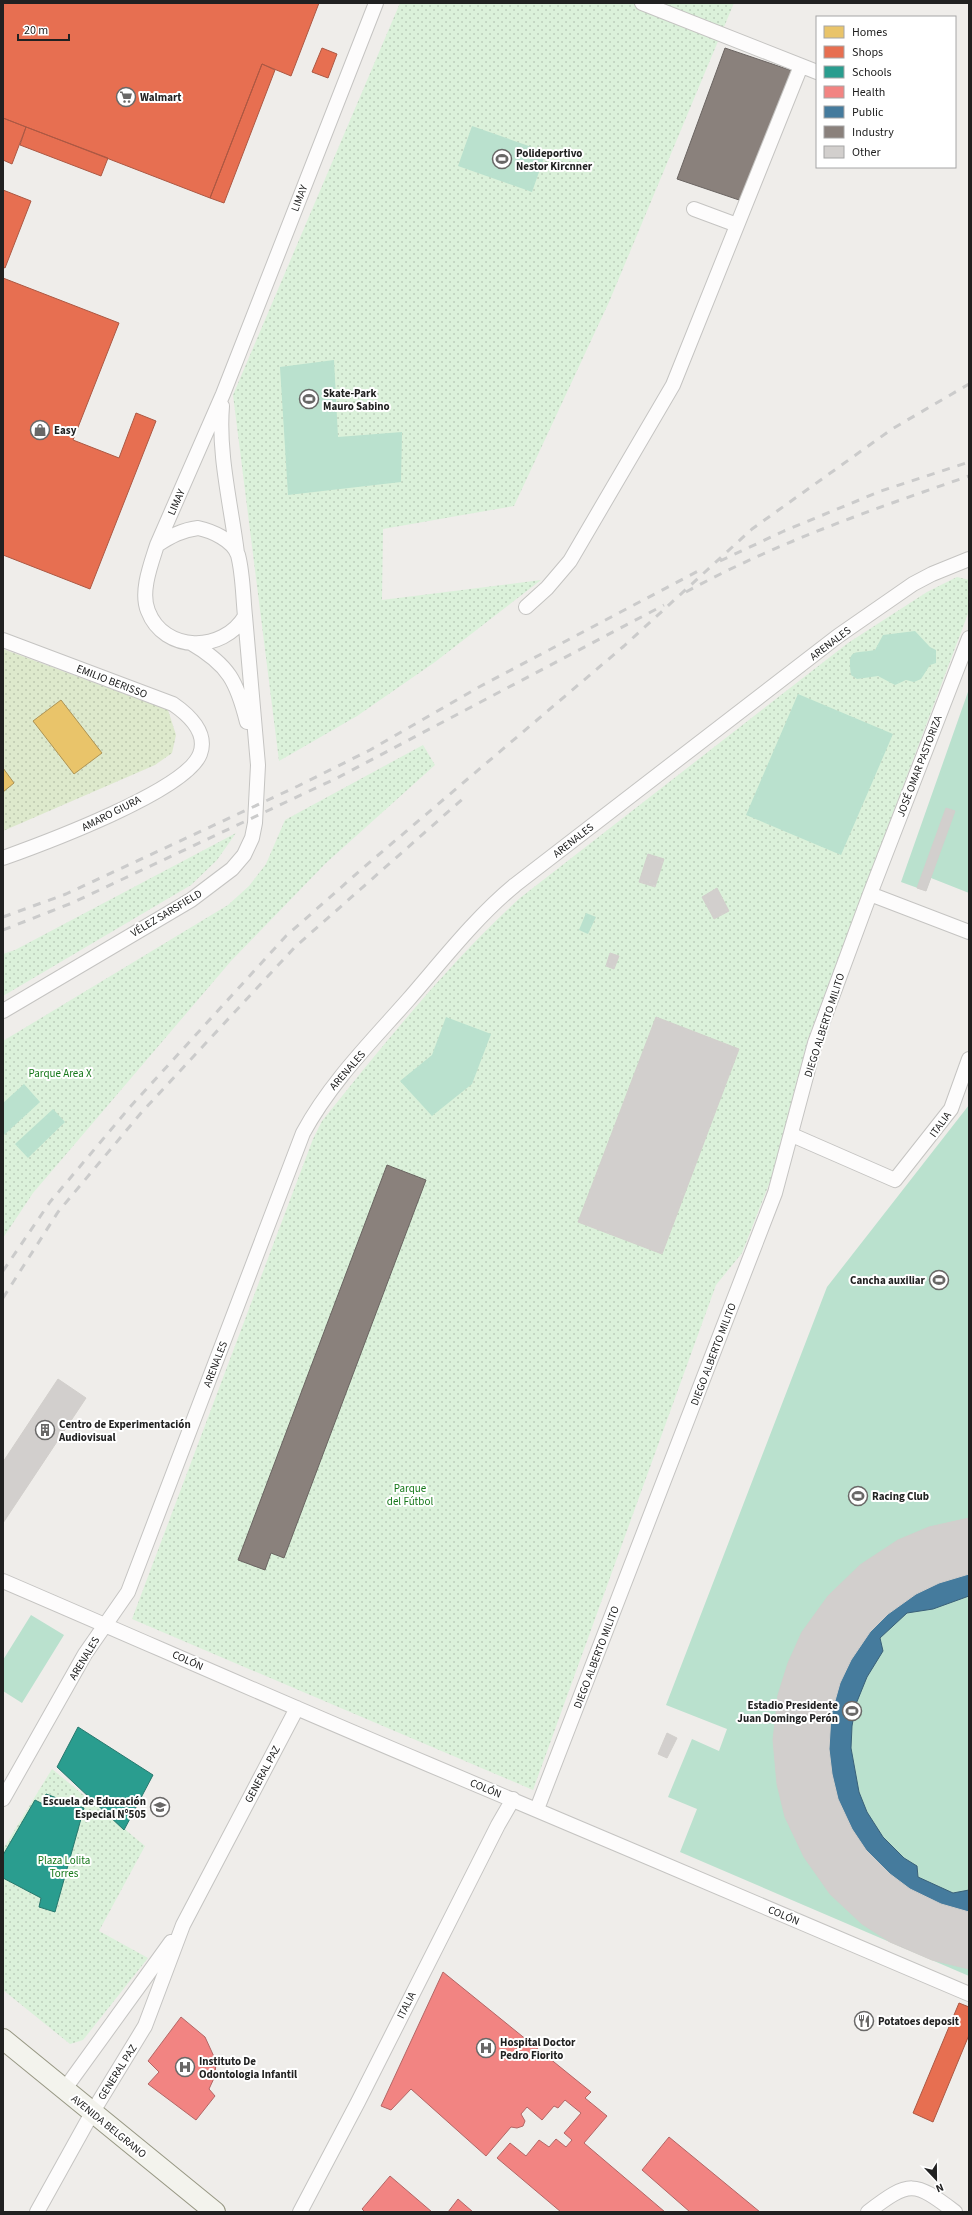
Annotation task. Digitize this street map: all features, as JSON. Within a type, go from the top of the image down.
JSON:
[{"type":"main road","name":"AVENIDA BELGRANO","points":[[3,2040],[215,2212]]},
{"type":"street","name":"LIMAY","points":[[157,545],[223,394],[376,3]]},
{"type":"street","points":[[642,3],[816,72]]},
{"type":"street","points":[[526,607],[547,588],[570,562],[673,385],[801,66]]},
{"type":"street","points":[[694,209],[738,225]]},
{"type":"street","name":"LIMAY","points":[[223,394],[221,424],[238,553]]},
{"type":"street","points":[[198,528],[212,531],[238,553],[245,616],[232,632],[220,640],[191,643],[173,639],[161,631],[148,611],[145,596],[157,545],[184,530],[198,528]]},
{"type":"street","name":"ARENALES","points":[[3,1799],[85,1654],[104,1624],[128,1592],[303,1133],[330,1089],[443,959],[502,895],[838,636],[913,584],[932,574],[969,560]]},
{"type":"street","name":"VÉLEZ SARSFIELD","points":[[3,1011],[191,900],[232,869],[244,855],[252,838],[257,797],[258,765],[245,616]]},
{"type":"street","name":"JOSÉ OMAR PASTORIZA","points":[[870,894],[969,638]]},
{"type":"street","name":"EMILIO BERISSO","points":[[3,640],[173,704],[185,713],[195,724],[201,736],[202,745]]},
{"type":"street","name":"VÉLEZ SARSFIELD","points":[[191,643],[212,655],[221,664],[237,689],[258,765]]},
{"type":"street","name":"AMARO GIURA","points":[[3,858],[80,829],[169,783],[192,765],[200,754],[202,745]]},
{"type":"street","points":[[870,894],[969,932]]},
{"type":"street","name":"DIEGO ALBERTO MILITO","points":[[537,1809],[775,1193],[792,1135],[815,1043],[870,894]]},
{"type":"street","name":"ITALIA","points":[[792,1135],[895,1180],[951,1109],[969,1059]]},
{"type":"street","name":"COLÓN","points":[[3,1581],[969,1994]]},
{"type":"street","name":"GENERAL PAZ","points":[[37,2212],[92,2113],[144,2026],[183,1925],[297,1708]]},
{"type":"street","name":"ITALIA","points":[[300,2212],[358,2102],[498,1825],[513,1799]]},
{"type":"street","name":"GENERAL PAZ","points":[[64,2090],[183,1925]]},
{"type":"street","points":[[868,2212],[890,2195],[904,2189],[918,2188],[932,2194],[955,2212]]},
{"type":"green space","points":[[400,3],[734,3],[609,302],[514,506],[383,529],[382,600],[541,580],[435,662],[357,716],[279,761],[233,395]]},
{"type":"green space","name":"Polideportivo Nestor Kircnner","points":[[472,126],[546,152],[532,192],[458,166]]},
{"type":"green space","name":"Skate-Park Mauro Sabino","points":[[334,360],[338,437],[402,432],[401,482],[288,495],[280,367]]},
{"type":"green space","name":"Parque del Fútbol","points":[[957,577],[969,580],[969,611],[808,1039],[771,1179],[742,1253],[716,1285],[533,1790],[132,1619],[313,1139],[322,1121],[392,1034],[467,950],[520,898],[848,643],[927,592]]},
{"type":"green space","points":[[915,631],[930,647],[936,650],[936,663],[930,665],[921,679],[914,682],[906,680],[895,685],[878,676],[857,679],[851,675],[851,656],[857,652],[875,650],[883,635]]},
{"type":"green space","points":[[3,649],[168,710],[176,735],[172,753],[155,765],[3,831]]},
{"type":"green space","points":[[969,689],[969,893],[931,878],[926,891],[901,882]]},
{"type":"green space","points":[[798,694],[893,734],[841,855],[746,815]]},
{"type":"green space","name":"Parque Area X","points":[[423,745],[435,765],[326,863],[231,961],[33,1193],[3,1238],[3,1041],[228,905],[249,886],[266,864],[285,820]]},
{"type":"green space","points":[[236,833],[217,860],[191,885],[3,996],[3,954],[15,950]]},
{"type":"green space","points":[[586,913],[596,917],[588,934],[579,930]]},
{"type":"green space","points":[[446,1017],[491,1034],[472,1084],[432,1116],[400,1081],[432,1055]]},
{"type":"green space","points":[[24,1084],[40,1102],[4,1135],[3,1103]]},
{"type":"green space","name":"Racing Club","points":[[969,1105],[969,1976],[680,1852],[697,1809],[668,1797],[692,1739],[719,1751],[727,1729],[666,1705],[827,1287]]},
{"type":"green space","points":[[53,1109],[65,1122],[28,1158],[15,1144]]},
{"type":"green space","points":[[31,1615],[64,1635],[22,1703],[3,1691],[3,1660]]},
{"type":"green space","name":"Plaza Lolita Torres","points":[[52,1769],[145,1846],[99,1931],[148,1958],[83,2040],[70,2044],[3,1990],[3,1849]]},
{"type":"building: Homes","points":[[61,700],[102,753],[74,774],[33,721]]},
{"type":"building: Homes","points":[[3,768],[14,783],[3,792]]},
{"type":"building: Shops","name":"Walmart","points":[[3,3],[319,3],[291,76],[262,64],[210,198],[3,118]]},
{"type":"building: Shops","points":[[322,48],[337,54],[328,78],[312,72]]},
{"type":"building: Shops","points":[[262,64],[275,70],[224,203],[210,198]]},
{"type":"building: Shops","points":[[3,118],[26,127],[12,164],[3,160]]},
{"type":"building: Shops","points":[[26,127],[108,158],[101,176],[20,145]]},
{"type":"building: Shops","points":[[3,190],[31,201],[5,268],[3,267]]},
{"type":"building: Shops","name":"Easy","points":[[3,278],[119,323],[73,440],[119,458],[136,413],[156,421],[90,589],[3,555]]},
{"type":"building: Shops","points":[[959,2003],[969,2007],[969,2035],[933,2122],[913,2113]]},
{"type":"building: Schools","points":[[78,1727],[153,1775],[124,1830],[57,1767]]},
{"type":"building: Schools","points":[[46,1794],[84,1808],[55,1912],[39,1907],[41,1898],[3,1878],[3,1855],[35,1800],[43,1804]]},
{"type":"building: Health","points":[[443,1972],[591,2092],[585,2098],[607,2116],[584,2143],[665,2212],[561,2212],[497,2158],[510,2143],[526,2156],[539,2140],[549,2147],[556,2139],[566,2147],[572,2140],[564,2133],[581,2113],[565,2100],[558,2108],[554,2106],[542,2120],[527,2107],[521,2114],[525,2121],[523,2126],[517,2128],[511,2127],[486,2156],[411,2089],[391,2110],[381,2106]]},
{"type":"building: Health","name":"Instituto De Odontologia Infantil","points":[[181,2017],[205,2037],[216,2061],[215,2076],[209,2089],[215,2096],[196,2120],[148,2084],[159,2072],[148,2061]]},
{"type":"building: Health","points":[[669,2137],[760,2212],[690,2212],[642,2170]]},
{"type":"building: Health","points":[[390,2176],[432,2212],[365,2212],[362,2209]]},
{"type":"building: Health","points":[[458,2199],[473,2212],[448,2212]]},
{"type":"building: Public","points":[[969,1520],[969,1596],[933,1609],[907,1613],[880,1638],[883,1651],[867,1677],[856,1704],[852,1726],[851,1748],[859,1792],[867,1812],[883,1837],[904,1858],[917,1866],[918,1877],[953,1893],[969,1890],[969,1966],[932,1958],[901,1946],[864,1922],[832,1892],[806,1856],[791,1826],[779,1784],[776,1740],[779,1707],[790,1664],[810,1624],[830,1598],[853,1574],[889,1548],[930,1530]]},
{"type":"building: Industry","points":[[725,48],[793,71],[748,203],[677,179]]},
{"type":"building: Industry","points":[[387,1165],[426,1180],[284,1558],[271,1553],[265,1570],[238,1560]]},
{"type":"building: Other","points":[[946,808],[955,811],[926,891],[917,888]]},
{"type":"building: Other","points":[[648,854],[664,859],[655,887],[639,882]]},
{"type":"building: Other","points":[[717,888],[729,911],[714,919],[702,897]]},
{"type":"building: Other","points":[[610,953],[619,956],[614,969],[606,966]]},
{"type":"building: Other","points":[[656,1017],[739,1049],[662,1254],[578,1222]]},
{"type":"building: Other","name":"Centro de Experimentación Audiovisual","points":[[58,1379],[86,1398],[3,1523],[3,1462]]},
{"type":"building: Other","points":[[969,1518],[969,1574],[939,1583],[916,1594],[888,1614],[870,1632],[851,1660],[840,1683],[831,1715],[829,1749],[832,1774],[838,1799],[852,1829],[866,1850],[890,1874],[910,1889],[941,1904],[969,1912],[969,1969],[932,1960],[890,1942],[862,1924],[830,1894],[804,1857],[785,1817],[777,1784],[773,1740],[778,1695],[788,1663],[802,1632],[828,1596],[860,1565],[898,1540],[929,1527]]},
{"type":"building: Other","points":[[667,1733],[677,1738],[667,1758],[658,1754]]},
{"type":"railway","points":[[3,1271],[50,1202],[130,1107],[286,936],[363,868],[624,646],[752,529],[892,429],[969,384]]},
{"type":"railway","points":[[720,561],[784,531],[881,491],[969,462]]},
{"type":"railway","points":[[686,592],[720,574],[790,542],[861,514],[969,476]]},
{"type":"railway","points":[[3,917],[66,894],[298,786],[370,750],[479,687],[700,570]]},
{"type":"railway","points":[[3,930],[72,903],[337,778],[664,605]]},
{"type":"railway","points":[[3,1298],[58,1212],[141,1113],[295,947],[466,796]]},
{"type":"place","name":"Walmart","points":[[126,97]]},
{"type":"place","name":"Polideportivo Nestor Kircnner","points":[[502,159]]},
{"type":"place","name":"Skate-Park Mauro Sabino","points":[[309,399]]},
{"type":"place","name":"Easy","points":[[40,430]]},
{"type":"place","name":"Cancha auxiliar","points":[[939,1280]]},
{"type":"place","name":"Centro de Experimentación Audiovisual","points":[[45,1430]]},
{"type":"place","name":"Racing Club","points":[[858,1496]]},
{"type":"place","name":"Estadio Presidente Juan Domingo Perón","points":[[852,1711]]},
{"type":"place","name":"Escuela de Educación Especial N°505","points":[[160,1807]]},
{"type":"place","name":"Potatoes deposit","points":[[864,2021]]},
{"type":"place","name":"Hospital Doctor Pedro Fiorito","points":[[486,2048]]},
{"type":"place","name":"Instituto De Odontologia Infantil","points":[[185,2067]]}]
